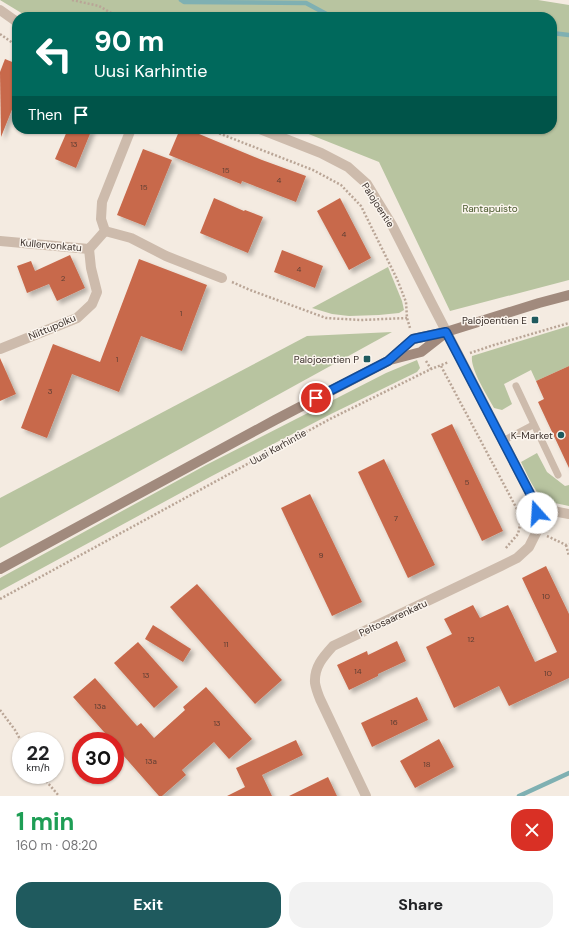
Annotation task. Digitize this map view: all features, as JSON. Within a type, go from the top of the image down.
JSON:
[{"type":"street","points":[[0,10],[12,18]]},
{"type":"street","points":[[130,134],[102,202],[101,219],[105,231],[132,238],[166,256],[222,278]]},
{"type":"street","name":"Palojoentie","points":[[273,134],[321,153],[348,167],[367,184],[392,225],[536,505]]},
{"type":"street","name":"Kullervonkatu","points":[[0,241],[89,249],[105,231]]},
{"type":"street","name":"Niittupolku","points":[[0,349],[77,318],[92,304],[97,292],[91,268],[89,249]]},
{"type":"street","points":[[388,361],[413,339],[446,332],[569,296]]},
{"type":"street","points":[[0,569],[388,361],[420,352],[446,332]]},
{"type":"street","points":[[536,505],[553,511],[569,514]]},
{"type":"street","name":"Peltosaarenkatu","points":[[366,796],[320,699],[315,683],[316,669],[324,656],[333,646],[517,558],[528,547],[537,531],[538,522],[536,505]]},
{"type":"lane","points":[[516,386],[533,425],[558,475]]},
{"type":"lane","points":[[503,441],[533,425]]},
{"type":"path","points":[[72,0],[99,6],[109,12]]},
{"type":"path","points":[[0,34],[12,42]]},
{"type":"path","points":[[221,134],[313,170],[341,185],[361,206],[397,279],[406,302],[407,318],[413,339]]},
{"type":"path","points":[[222,278],[326,318],[361,320],[407,318]]},
{"type":"path","name":"Uusi Karhintie","points":[[0,599],[330,419],[431,369],[494,345],[569,323]]},
{"type":"path","points":[[420,352],[431,369]]},
{"type":"path","points":[[441,366],[518,511],[520,525],[518,534],[501,553]]},
{"type":"path","points":[[566,545],[569,556]]},
{"type":"path","points":[[0,710],[16,732]]},
{"type":"path","points":[[49,784],[59,796]]},
{"type":"green space","name":"Rantapuisto","points":[[0,0],[538,0],[569,5],[569,280],[450,311],[379,162],[309,134],[557,134],[557,12],[20,12]]},
{"type":"green space","points":[[388,267],[402,301],[404,310],[399,313],[349,316],[332,314],[312,308]]},
{"type":"green space","points":[[569,326],[569,366],[536,381],[531,370],[504,384],[512,404],[502,410],[494,408],[476,375],[472,356]]},
{"type":"green space","points":[[392,332],[0,548],[0,498],[307,336]]},
{"type":"green space","points":[[417,360],[420,368],[417,372],[331,414],[210,477],[0,591],[0,578],[206,465],[386,373]]},
{"type":"green space","points":[[537,453],[547,472],[565,486],[569,485],[569,506],[548,501],[539,494],[533,486],[521,462]]},
{"type":"building","points":[[5,59],[12,62],[12,110],[1,137],[0,72]]},
{"type":"building","points":[[66,134],[90,134],[76,168],[55,159]]},
{"type":"building","points":[[178,134],[199,134],[306,176],[296,202],[242,181],[241,184],[169,155]]},
{"type":"building","points":[[143,149],[172,160],[145,226],[117,215]]},
{"type":"building","points":[[214,198],[244,211],[245,210],[263,217],[248,253],[200,233]]},
{"type":"building","points":[[340,198],[371,258],[349,270],[317,211]]},
{"type":"building","points":[[282,250],[323,266],[315,288],[274,272]]},
{"type":"building","points":[[70,255],[85,288],[57,301],[49,284],[27,293],[17,266],[31,261],[35,271]]},
{"type":"building","points":[[139,259],[207,285],[182,351],[141,336],[119,392],[72,374],[47,438],[21,428],[53,344],[100,362]]},
{"type":"building","points":[[0,358],[16,394],[0,401]]},
{"type":"building","name":"K-Market","points":[[569,366],[569,468],[538,402],[544,399],[536,381]]},
{"type":"building","points":[[452,424],[503,531],[482,541],[431,434]]},
{"type":"building","points":[[384,459],[435,565],[408,578],[358,472]]},
{"type":"building","points":[[310,494],[362,602],[332,616],[281,508]]},
{"type":"building","points":[[546,566],[569,614],[569,678],[509,706],[499,686],[454,708],[426,647],[452,634],[444,619],[473,605],[480,618],[508,605],[535,662],[557,652],[522,578]]},
{"type":"building","points":[[197,584],[282,680],[255,704],[170,607]]},
{"type":"building","points":[[153,625],[191,649],[183,662],[145,639]]},
{"type":"building","points":[[397,641],[406,661],[349,690],[337,665],[367,651],[368,655]]},
{"type":"building","points":[[138,642],[178,687],[154,708],[114,663]]},
{"type":"building","points":[[95,678],[137,726],[141,723],[154,738],[185,710],[183,707],[206,687],[252,739],[229,759],[214,742],[182,770],[186,775],[162,796],[159,796],[124,756],[124,732],[104,732],[73,697]]},
{"type":"building","points":[[417,697],[428,720],[372,747],[361,723]]},
{"type":"building","points":[[439,739],[454,767],[415,788],[400,761]]},
{"type":"building","points":[[296,740],[303,755],[262,775],[272,796],[227,796],[245,787],[236,768]]},
{"type":"building","points":[[328,777],[337,796],[289,796]]},
{"type":"waterway","points":[[181,0],[184,2],[306,3],[323,12]]},
{"type":"waterway","points":[[557,34],[569,35]]},
{"type":"waterway","points":[[519,796],[569,773]]},
{"type":"place","name":"Palojoentien E","points":[[535,320]]},
{"type":"place","name":"Palojoentien P","points":[[367,359]]},
{"type":"place","name":"K-Market","points":[[561,435]]},
{"type":"route","points":[[316,398],[388,361],[413,339],[446,332],[536,505],[537,513]]}]
